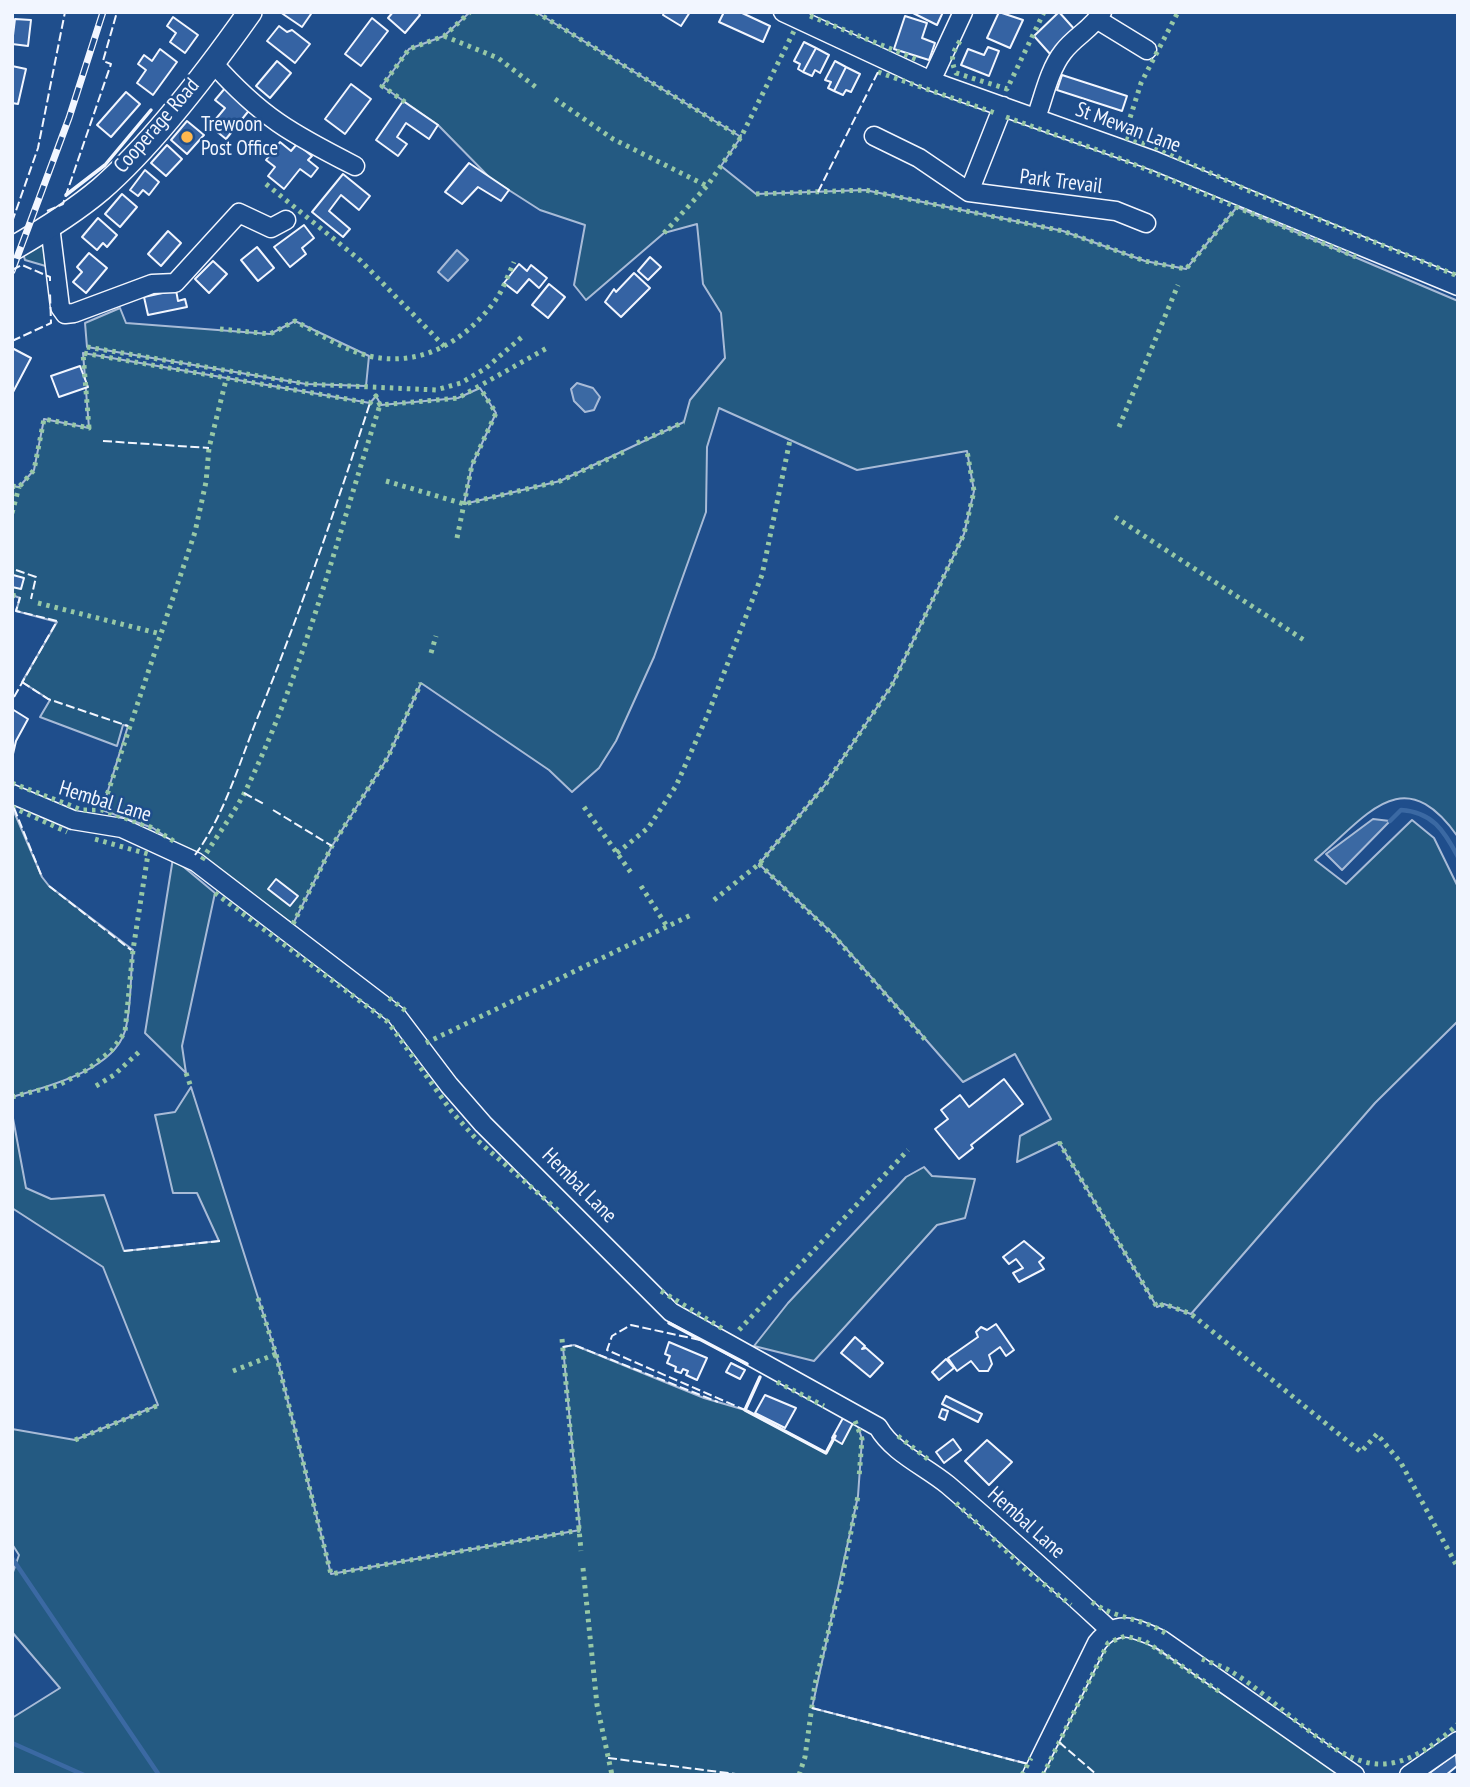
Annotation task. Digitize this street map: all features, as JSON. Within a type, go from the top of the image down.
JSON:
[{"type":"main road","name":"Cooperage Road","points":[[12,248],[50,226],[101,189],[213,63],[250,12]]},
{"type":"street","name":"St Mewan Lane","points":[[783,12],[931,81],[1155,161],[1458,286]]},
{"type":"street","points":[[931,81],[963,12]]},
{"type":"street","points":[[1036,118],[1063,52],[1100,16],[1147,50]]},
{"type":"street","points":[[213,63],[265,116],[298,137],[355,166]]},
{"type":"street","points":[[969,192],[1003,106]]},
{"type":"street","name":"Park Trevail","points":[[874,136],[919,158],[969,192],[1115,211],[1146,223]]},
{"type":"street","points":[[50,226],[60,307],[65,314],[152,284],[174,283],[239,213],[271,228],[286,220]]},
{"type":"street","name":"Hembal Lane","points":[[12,794],[73,820],[122,828],[163,845],[196,862],[299,938],[396,1015],[449,1085],[483,1124],[671,1312],[878,1427],[886,1440],[979,1511],[1110,1630]]},
{"type":"street","points":[[1032,1775],[1097,1643],[1110,1630],[1128,1626],[1161,1640],[1355,1775]]},
{"type":"street","points":[[1409,1775],[1458,1741]]},
{"type":"shaded area","points":[[470,12],[536,12],[741,137],[721,166],[756,194],[865,190],[1063,231],[1145,261],[1186,269],[1237,207],[1458,301],[1458,837],[1438,814],[1420,802],[1402,798],[1385,803],[1369,813],[1315,860],[1346,884],[1412,820],[1434,838],[1458,887],[1458,1021],[1375,1103],[1191,1314],[1164,1304],[1157,1307],[1059,1142],[1017,1162],[1020,1136],[1051,1119],[1015,1054],[963,1082],[835,936],[759,864],[825,785],[892,685],[964,534],[974,491],[967,451],[857,470],[719,408],[707,447],[706,512],[654,657],[616,741],[599,768],[572,792],[549,770],[421,683],[388,757],[332,846],[293,924],[153,828],[102,810],[128,726],[123,725],[117,746],[40,717],[50,700],[22,682],[57,622],[16,611],[20,598],[12,595],[12,486],[19,487],[34,470],[44,419],[89,428],[83,353],[370,403],[376,396],[381,405],[458,398],[480,388],[496,413],[472,465],[464,504],[560,481],[684,422],[690,400],[725,358],[721,313],[703,284],[697,224],[664,233],[586,300],[574,285],[585,225],[540,210],[490,178],[438,125],[382,86],[409,49],[444,36]]},
{"type":"shaded area","points":[[42,241],[49,267],[25,260],[22,250]]},
{"type":"shaded area","points":[[457,250],[468,260],[448,281],[438,272]]},
{"type":"shaded area","points":[[120,308],[126,323],[270,334],[295,321],[369,356],[366,386],[306,384],[87,347],[85,323]]},
{"type":"shaded area","points":[[577,383],[593,388],[600,397],[594,410],[585,412],[574,401],[571,389]]},
{"type":"shaded area","points":[[12,807],[42,877],[49,886],[133,950],[127,1021],[118,1045],[107,1057],[77,1075],[12,1097]]},
{"type":"shaded area","points":[[1373,819],[1390,821],[1342,870],[1326,854]]},
{"type":"shaded area","points":[[173,858],[215,893],[182,1046],[186,1073],[145,1033]]},
{"type":"shaded area","points":[[191,1087],[276,1354],[331,1574],[580,1530],[563,1347],[574,1345],[704,1398],[745,1410],[826,1453],[846,1417],[857,1423],[862,1439],[858,1496],[812,1708],[1028,1764],[1022,1775],[12,1775],[12,1718],[60,1688],[12,1632],[12,1575],[19,1555],[12,1544],[12,1429],[75,1440],[158,1405],[103,1267],[12,1208],[12,1113],[26,1188],[51,1199],[104,1195],[124,1251],[219,1241],[197,1193],[173,1193],[155,1115],[175,1112]]},
{"type":"shaded area","points":[[924,1167],[932,1176],[975,1179],[965,1218],[937,1225],[814,1361],[754,1346],[788,1303],[906,1177]]},
{"type":"shaded area","points":[[1125,1636],[1145,1641],[1341,1775],[1043,1775],[1108,1643]]},
{"type":"building","points":[[280,12],[309,12],[311,14],[302,27]]},
{"type":"building","points":[[393,12],[418,12],[420,15],[405,33],[388,18]]},
{"type":"building","points":[[664,12],[690,12],[681,26],[663,15]]},
{"type":"building","points":[[724,12],[740,12],[770,26],[763,42],[719,22]]},
{"type":"building","points":[[911,12],[943,12],[937,25]]},
{"type":"building","points":[[999,12],[1023,20],[1010,48],[987,38]]},
{"type":"building","points":[[1059,12],[1076,31],[1051,55],[1034,36]]},
{"type":"building","points":[[905,16],[927,23],[922,38],[935,43],[929,60],[894,49]]},
{"type":"building","points":[[173,17],[198,35],[185,53],[170,42],[176,33],[167,26]]},
{"type":"building","points":[[372,18],[388,31],[361,66],[345,54]]},
{"type":"building","points":[[15,19],[31,20],[28,46],[12,44]]},
{"type":"building","points":[[279,26],[287,32],[292,30],[310,44],[295,63],[267,41]]},
{"type":"building","points":[[804,42],[816,48],[803,72],[798,69],[800,64],[794,61]]},
{"type":"building","points":[[988,47],[999,51],[989,76],[961,65],[968,49],[984,55]]},
{"type":"building","points":[[816,48],[829,55],[820,73],[815,70],[812,76],[803,72]]},
{"type":"building","points":[[160,49],[177,62],[153,95],[137,83],[146,70],[138,64],[144,55],[152,61]]},
{"type":"building","points":[[277,61],[291,73],[270,98],[256,86]]},
{"type":"building","points":[[835,61],[846,67],[834,91],[828,88],[831,82],[825,80]]},
{"type":"building","points":[[12,66],[26,69],[18,104],[12,103]]},
{"type":"building","points":[[846,67],[860,74],[851,92],[846,90],[843,95],[834,91]]},
{"type":"building","points":[[1062,75],[1127,96],[1122,111],[1057,90]]},
{"type":"building","points":[[351,84],[371,99],[345,134],[325,119]]},
{"type":"building","points":[[226,87],[251,108],[226,139],[210,126],[225,108],[215,100]]},
{"type":"building","points":[[126,92],[140,104],[111,137],[97,125]]},
{"type":"building","points":[[403,101],[438,125],[429,139],[406,123],[397,137],[407,144],[398,156],[376,140]]},
{"type":"building","name":"Trewoon Post Office","points":[[187,121],[204,135],[187,154],[171,140]]},
{"type":"building","points":[[280,142],[291,151],[297,144],[312,156],[308,160],[318,168],[311,177],[300,169],[284,189],[268,176],[275,167],[266,160]]},
{"type":"building","points":[[167,145],[182,159],[166,176],[151,163]]},
{"type":"building","points":[[469,163],[509,190],[501,201],[478,187],[462,204],[445,192]]},
{"type":"building","points":[[145,170],[159,182],[149,195],[143,190],[138,196],[130,190]]},
{"type":"building","points":[[343,174],[370,196],[359,210],[341,195],[329,211],[350,229],[343,237],[312,212]]},
{"type":"building","points":[[122,194],[137,207],[120,227],[105,214]]},
{"type":"building","points":[[98,218],[117,235],[107,247],[103,243],[97,250],[82,237]]},
{"type":"building","points":[[304,225],[314,238],[302,248],[306,254],[290,267],[274,247]]},
{"type":"building","points":[[168,231],[181,243],[161,266],[148,254]]},
{"type":"building","points":[[257,247],[274,268],[258,281],[241,260]]},
{"type":"building","points":[[89,253],[107,268],[86,293],[73,282],[82,272],[77,267]]},
{"type":"building","points":[[650,257],[661,267],[648,280],[638,271]]},
{"type":"building","points":[[213,261],[227,274],[209,293],[195,279]]},
{"type":"building","points":[[519,264],[527,271],[531,265],[547,278],[539,288],[529,279],[517,293],[504,283]]},
{"type":"building","points":[[634,273],[650,288],[621,317],[605,302],[614,289],[616,292]]},
{"type":"building","points":[[549,284],[565,297],[548,318],[532,305]]},
{"type":"building","points":[[176,290],[178,301],[185,299],[187,307],[148,315],[144,297]]},
{"type":"building","points":[[12,348],[31,358],[12,394]]},
{"type":"building","points":[[80,366],[88,387],[59,397],[51,376]]},
{"type":"building","points":[[13,575],[24,578],[21,589],[12,587]]},
{"type":"building","points":[[12,709],[28,719],[16,741],[13,754]]},
{"type":"building","points":[[276,879],[298,896],[290,906],[268,889]]},
{"type":"building","points":[[1004,1079],[1023,1104],[971,1145],[973,1148],[959,1159],[935,1129],[948,1119],[941,1110],[960,1095],[969,1107]]},
{"type":"building","points":[[1024,1241],[1044,1258],[1039,1262],[1044,1269],[1019,1282],[1013,1273],[1023,1268],[1016,1259],[1009,1264],[1003,1257]]},
{"type":"building","points":[[996,1324],[1014,1350],[1006,1356],[1000,1347],[989,1355],[992,1364],[988,1371],[979,1371],[971,1361],[957,1371],[948,1358],[978,1337],[976,1332],[981,1327],[987,1330]]},
{"type":"building","points":[[855,1337],[865,1346],[862,1349],[866,1348],[883,1363],[870,1377],[841,1353]]},
{"type":"building","points":[[669,1342],[707,1358],[697,1380],[686,1375],[688,1371],[675,1371],[676,1367],[667,1363],[670,1356],[665,1354]]},
{"type":"building","points":[[946,1359],[954,1368],[939,1380],[932,1372]]},
{"type":"building","points":[[731,1363],[745,1370],[740,1379],[726,1372]]},
{"type":"building","points":[[765,1395],[796,1408],[785,1428],[755,1413]]},
{"type":"building","points":[[946,1396],[982,1414],[978,1422],[942,1404]]},
{"type":"building","points":[[942,1409],[948,1411],[945,1420],[939,1417]]},
{"type":"building","points":[[843,1418],[853,1423],[842,1444],[832,1438]]},
{"type":"building","points":[[953,1439],[961,1450],[944,1463],[936,1452]]},
{"type":"building","points":[[987,1440],[1012,1462],[989,1485],[965,1461]]},
{"type":"building","points":[[1456,1753],[1457,1766],[1446,1775],[1427,1775]]},
{"type":"waterway","points":[[1390,821],[1401,810],[1421,814],[1436,824],[1458,857]]},
{"type":"waterway","points":[[12,1558],[159,1775]]},
{"type":"waterway","points":[[12,1743],[84,1775]]},
{"type":"railway","points":[[12,271],[69,118],[103,12]]},
{"type":"hedge","points":[[405,102],[382,86],[409,49],[444,36],[470,12]]},
{"type":"hedge","points":[[536,12],[741,137]]},
{"type":"hedge","points":[[960,41],[953,56],[956,73],[1007,89],[1044,12]]},
{"type":"hedge","points":[[1145,144],[1124,137],[1141,83],[1178,12]]},
{"type":"hedge","points":[[810,16],[918,60]]},
{"type":"hedge","points":[[664,233],[707,186],[741,137],[794,31]]},
{"type":"hedge","points":[[444,36],[498,58],[537,88]]},
{"type":"hedge","points":[[878,72],[995,113]]},
{"type":"hedge","points":[[555,99],[613,139],[707,186]]},
{"type":"hedge","points":[[1006,117],[1114,156],[1356,257]]},
{"type":"hedge","points":[[1155,147],[1247,190],[1458,276]]},
{"type":"hedge","points":[[266,184],[361,261],[446,348]]},
{"type":"hedge","points":[[756,194],[865,190],[1063,231],[1145,261],[1186,269],[1237,207]]},
{"type":"hedge","points":[[220,329],[270,334],[295,321],[369,356],[388,359],[424,354],[456,339],[483,315],[498,297],[514,262]]},
{"type":"hedge","points":[[1119,427],[1178,285]]},
{"type":"hedge","points":[[87,347],[306,384],[436,390],[461,383],[486,368],[523,336]]},
{"type":"hedge","points":[[12,486],[19,487],[34,470],[44,419],[89,428],[83,353],[370,403],[376,396],[380,405],[458,398],[547,348]]},
{"type":"hedge","points":[[102,810],[195,532],[206,482],[209,448],[226,380]]},
{"type":"hedge","points":[[457,538],[472,465],[496,413],[480,388]]},
{"type":"hedge","points":[[202,860],[245,792],[286,698],[380,405]]},
{"type":"hedge","points":[[637,443],[684,422]]},
{"type":"hedge","points":[[617,853],[648,828],[676,786],[708,714],[762,575],[790,440]]},
{"type":"hedge","points":[[386,481],[464,504],[560,481],[626,451]]},
{"type":"hedge","points":[[714,900],[759,864],[825,785],[892,685],[964,534],[974,491],[967,451]]},
{"type":"hedge","points":[[12,513],[19,487]]},
{"type":"hedge","points":[[1115,517],[1307,642]]},
{"type":"hedge","points":[[12,595],[20,597]]},
{"type":"hedge","points":[[38,603],[161,634]]},
{"type":"hedge","points":[[431,653],[436,636]]},
{"type":"hedge","points":[[293,924],[332,846],[388,757],[421,683]]},
{"type":"hedge","points":[[12,783],[82,810],[102,810],[153,828],[175,842]]},
{"type":"hedge","points":[[12,807],[67,832]]},
{"type":"hedge","points":[[584,807],[632,874]]},
{"type":"hedge","points":[[12,1097],[59,1085],[87,1070],[112,1050],[125,1032],[133,950],[148,854],[91,838]]},
{"type":"hedge","points":[[759,864],[834,936],[928,1043]]},
{"type":"hedge","points":[[641,886],[668,928]]},
{"type":"hedge","points":[[215,893],[388,1022],[452,1112],[478,1141],[561,1213]]},
{"type":"hedge","points":[[426,1043],[691,915]]},
{"type":"hedge","points":[[389,998],[406,1011]]},
{"type":"hedge","points":[[96,1086],[114,1075],[140,1051]]},
{"type":"hedge","points":[[186,1073],[191,1087]]},
{"type":"hedge","points":[[1059,1142],[1157,1307],[1164,1304],[1191,1314],[1361,1452],[1377,1434],[1401,1463],[1458,1568]]},
{"type":"hedge","points":[[739,1330],[908,1150]]},
{"type":"hedge","points":[[661,1291],[723,1329]]},
{"type":"hedge","points":[[258,1298],[276,1354],[331,1574],[580,1530]]},
{"type":"hedge","points":[[562,1339],[581,1551]]},
{"type":"hedge","points":[[233,1371],[276,1354]]},
{"type":"hedge","points":[[777,1382],[824,1406]]},
{"type":"hedge","points":[[75,1440],[159,1405]]},
{"type":"hedge","points":[[855,1421],[862,1439],[859,1478]]},
{"type":"hedge","points":[[898,1436],[929,1460]]},
{"type":"hedge","points":[[799,1775],[805,1757],[815,1684],[841,1583],[858,1496]]},
{"type":"hedge","points":[[956,1503],[1027,1571],[1071,1605]]},
{"type":"hedge","points":[[583,1568],[597,1705],[612,1775]]},
{"type":"hedge","points":[[1092,1602],[1168,1635]]},
{"type":"hedge","points":[[1043,1775],[1108,1643],[1125,1636],[1145,1641],[1220,1692]]},
{"type":"hedge","points":[[1202,1659],[1221,1666],[1248,1682],[1321,1740],[1359,1760],[1377,1764],[1400,1761],[1431,1746],[1458,1724]]},
{"type":"hedge","points":[[1022,1775],[1031,1758]]},
{"type":"fence","points":[[12,222],[38,148],[65,12]]},
{"type":"fence","points":[[47,211],[63,204],[111,64],[103,61],[117,12]]},
{"type":"fence","points":[[818,192],[878,72]]},
{"type":"fence","points":[[12,270],[22,265],[50,277],[50,281]]},
{"type":"fence","points":[[12,341],[51,323],[50,292]]},
{"type":"fence","points":[[195,855],[215,823],[230,789],[316,562],[370,403]]},
{"type":"fence","points":[[103,441],[209,448]]},
{"type":"fence","points":[[16,570],[36,577],[31,599]]},
{"type":"fence","points":[[14,697],[57,621],[16,611],[20,597]]},
{"type":"fence","points":[[22,682],[48,699],[128,726]]},
{"type":"fence","points":[[244,793],[264,804]]},
{"type":"fence","points":[[14,808],[42,877]]},
{"type":"fence","points":[[273,810],[332,846]]},
{"type":"fence","points":[[49,886],[131,950]]},
{"type":"fence","points":[[124,1251],[220,1241]]},
{"type":"fence","points":[[700,1340],[631,1325],[612,1336],[607,1350],[745,1410]]},
{"type":"fence","points":[[563,1347],[574,1345],[718,1402]]},
{"type":"fence","points":[[812,1708],[1028,1764]]},
{"type":"fence","points":[[1059,1742],[1097,1775]]},
{"type":"fence","points":[[608,1758],[744,1775]]},
{"type":"wall","points":[[66,195],[105,165],[151,110]]},
{"type":"wall","points":[[669,1323],[747,1364]]},
{"type":"wall","points":[[760,1377],[745,1410],[826,1453],[835,1436]]},
{"type":"place","name":"Trewoon Post Office","points":[[187,137]]}]
